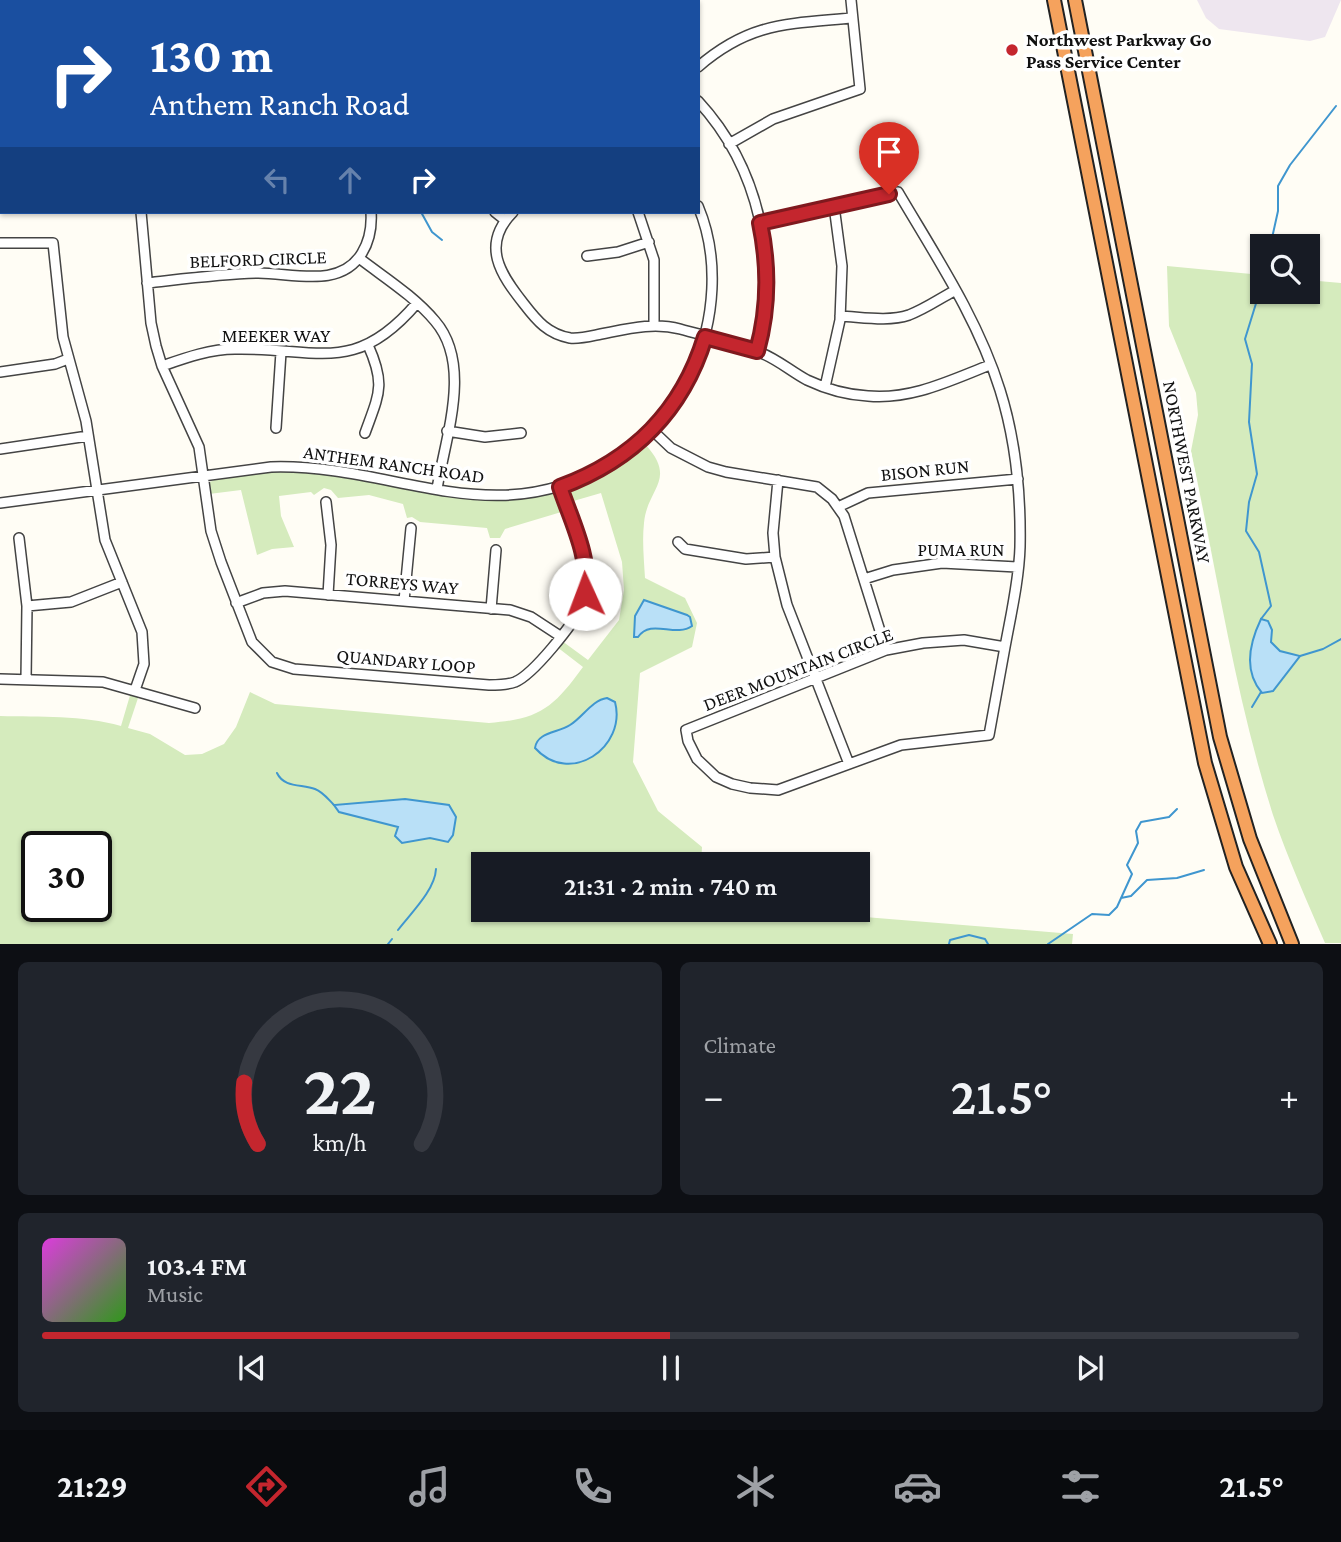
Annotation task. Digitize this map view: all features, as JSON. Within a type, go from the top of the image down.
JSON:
[{"type":"highway","name":"NORTHWEST PARKWAY","points":[[1055,0],[1205,762],[1236,867],[1270,943]]},
{"type":"highway","name":"NORTHWEST PARKWAY","points":[[1075,0],[1216,719],[1228,771],[1250,839],[1292,943]]},
{"type":"street","points":[[729,144],[773,119],[860,89],[851,0]]},
{"type":"street","points":[[700,64],[726,45],[762,29],[790,23],[852,18]]},
{"type":"street","points":[[700,104],[729,144],[749,184],[760,223],[767,285],[766,309],[757,351]]},
{"type":"street","points":[[760,223],[898,192],[954,291],[990,365],[1008,419],[1018,479],[1020,549],[1005,647]]},
{"type":"street","points":[[825,387],[840,316],[842,266],[834,206]]},
{"type":"street","name":"ANTHEM RANCH ROAD","points":[[0,503],[271,467],[304,467],[475,496],[506,496],[560,487],[601,469],[624,455],[652,430],[679,397],[705,337],[711,303],[711,258],[700,211]]},
{"type":"street","points":[[141,214],[152,327],[162,366],[194,435],[203,475]]},
{"type":"street","points":[[371,214],[370,237],[359,258],[417,303],[440,328],[452,355],[455,387],[437,489]]},
{"type":"street","points":[[498,214],[505,220]]},
{"type":"street","points":[[511,214],[505,220],[496,249],[503,278],[541,325],[568,338],[654,326],[680,329],[757,351],[807,380],[868,397],[928,390],[990,365]]},
{"type":"street","points":[[639,214],[655,268],[654,326]]},
{"type":"street","points":[[587,256],[618,252],[649,242]]},
{"type":"street","points":[[0,243],[53,243],[59,312],[68,359],[79,391],[105,540],[137,617],[145,647],[144,664],[135,690]]},
{"type":"street","name":"BELFORD CIRCLE","points":[[147,283],[253,273],[319,277],[340,272],[359,258]]},
{"type":"street","points":[[840,316],[906,316],[954,291]]},
{"type":"street","name":"MEEKER WAY","points":[[162,366],[222,350],[332,354],[368,345],[392,330],[417,303]]},
{"type":"street","points":[[365,433],[380,391],[379,373],[368,345]]},
{"type":"street","points":[[276,428],[281,352]]},
{"type":"street","points":[[0,372],[55,364],[68,359]]},
{"type":"street","points":[[652,430],[671,448],[697,463],[726,472],[817,487],[832,499],[844,516],[886,650]]},
{"type":"street","points":[[447,431],[485,438],[522,433]]},
{"type":"street","points":[[0,449],[88,436]]},
{"type":"street","name":"QUANDARY LOOP","points":[[203,475],[212,532],[236,603],[252,642],[272,663],[294,669],[502,685],[515,682],[529,674],[541,662],[581,607],[587,580],[583,557],[560,487]]},
{"type":"street","name":"BISON RUN","points":[[838,507],[868,494],[1018,479]]},
{"type":"street","points":[[778,480],[773,533],[775,557],[787,605],[849,764]]},
{"type":"street","points":[[326,502],[331,545],[328,594]]},
{"type":"street","points":[[404,601],[411,528]]},
{"type":"street","points":[[19,538],[27,606],[26,679]]},
{"type":"street","points":[[678,542],[685,549],[746,559],[775,557]]},
{"type":"street","points":[[491,609],[496,550]]},
{"type":"street","name":"PUMA RUN","points":[[863,579],[898,569],[942,563],[1017,567]]},
{"type":"street","points":[[27,606],[71,602],[122,582]]},
{"type":"street","name":"TORREYS WAY","points":[[236,603],[273,591],[491,609],[521,613],[560,636]]},
{"type":"street","name":"DEER MOUNTAIN CIRCLE","points":[[964,640],[1005,647],[989,735],[901,745],[778,790],[732,785],[716,777],[697,759],[688,741],[687,730],[886,650],[923,643],[964,640]]},
{"type":"street","points":[[0,679],[97,681],[195,708]]},
{"type":"shaded area","points":[[1197,0],[1341,0],[1325,37],[1310,41],[1219,29],[1206,18]]},
{"type":"green space","points":[[1167,266],[1250,274],[1250,304],[1320,304],[1320,281],[1341,283],[1341,943],[1325,943],[1285,848],[1260,770],[1228,634],[1191,451],[1198,415],[1196,393],[1169,326]]},
{"type":"green space","points":[[645,444],[655,456],[659,467],[658,484],[646,511],[644,523],[645,578],[685,598],[697,623],[692,647],[640,673],[633,762],[658,811],[702,847],[702,852],[471,852],[471,922],[870,922],[870,917],[1073,934],[1072,944],[0,944],[0,716],[76,718],[121,726],[131,692],[139,695],[128,728],[150,734],[185,755],[202,754],[224,744],[236,727],[250,692],[275,704],[489,723],[506,721],[533,714],[554,702],[583,667],[557,647],[562,641],[588,660],[619,620],[624,590],[622,562],[601,493],[570,502],[568,510],[505,529],[500,538],[490,538],[487,528],[420,522],[412,517],[407,518],[403,504],[369,495],[338,498],[331,490],[324,488],[314,495],[311,492],[279,496],[281,516],[294,547],[272,549],[257,555],[241,490],[209,494],[210,482],[235,475],[300,472],[442,495],[510,500],[542,496],[575,486],[609,469]]},
{"type":"water","points":[[644,600],[687,615],[692,626],[678,630],[650,629],[634,637],[635,616]]},
{"type":"water","points":[[1261,619],[1268,621],[1272,630],[1271,642],[1280,651],[1300,656],[1273,691],[1262,693],[1250,667],[1253,638]]},
{"type":"water","points":[[607,698],[615,702],[616,718],[612,734],[604,747],[593,756],[564,764],[549,759],[535,748],[544,736],[570,725],[597,702]]},
{"type":"water","points":[[405,799],[449,805],[456,817],[453,835],[448,842],[430,838],[402,843],[395,836],[398,827],[339,812],[334,805]]},
{"type":"waterway","points":[[1273,234],[1278,211],[1278,186],[1290,165],[1336,106]]},
{"type":"waterway","points":[[422,214],[432,232],[442,240]]},
{"type":"waterway","points":[[1256,304],[1245,339],[1252,364],[1249,422],[1257,474],[1249,502],[1246,531],[1259,552],[1271,606],[1261,619]]},
{"type":"waterway","points":[[1300,656],[1323,649],[1341,639]]},
{"type":"waterway","points":[[1252,707],[1261,692]]},
{"type":"waterway","points":[[277,773],[284,781],[318,790],[334,805]]},
{"type":"waterway","points":[[1048,944],[1092,914],[1109,915],[1117,907],[1132,874],[1127,865],[1138,843],[1136,831],[1141,822],[1169,817],[1177,809]]},
{"type":"waterway","points":[[398,930],[427,893],[436,869]]},
{"type":"waterway","points":[[1121,898],[1131,896],[1147,880],[1177,878],[1204,870]]},
{"type":"waterway","points":[[949,944],[950,940],[969,935],[985,939],[988,944]]},
{"type":"waterway","points":[[388,944],[392,939]]},
{"type":"place","name":"Northwest Parkway Go Pass Service Center","points":[[1012,50]]},
{"type":"route","points":[[585,594],[587,580],[583,557],[560,487],[581,479],[624,455],[662,420],[679,397],[705,337],[757,351],[766,309],[767,285],[760,223],[889,194]]}]
